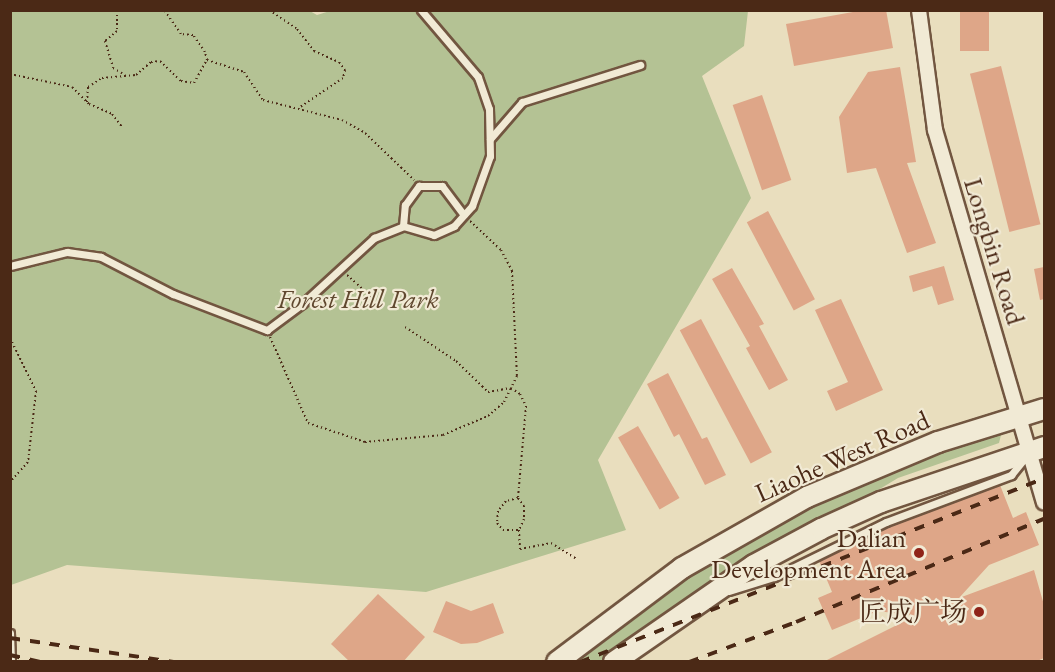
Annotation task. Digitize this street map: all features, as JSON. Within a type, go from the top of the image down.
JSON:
[{"type":"main road","name":"Liaohe West Road","points":[[557,662],[673,574],[738,534],[869,470],[938,442],[1044,409]]},
{"type":"main road","points":[[614,662],[698,601],[821,528],[881,502],[1037,449]]},
{"type":"street","name":"Longbin Road","points":[[920,10],[935,130],[1019,416],[1037,449],[1044,502]]},
{"type":"lane","points":[[10,266],[67,252],[101,257],[173,294],[267,330],[374,238],[403,226],[434,235],[454,226],[472,206],[490,156],[489,109],[478,77],[421,10]]},
{"type":"lane","points":[[490,139],[522,102],[640,65]]},
{"type":"lane","points":[[403,226],[405,205],[419,186],[442,186],[464,215]]},
{"type":"lane","points":[[10,633],[11,662]]},
{"type":"path","points":[[117,10],[117,31],[105,41],[113,68],[125,75]]},
{"type":"path","points":[[164,10],[182,33],[193,35],[207,60],[244,72],[263,100],[300,106],[342,120],[365,133],[419,186]]},
{"type":"path","points":[[269,10],[297,29],[314,51],[339,62],[345,70],[343,78],[300,106]]},
{"type":"path","points":[[87,102],[88,87],[102,78],[136,75],[151,62],[160,62],[181,81],[194,83],[207,60]]},
{"type":"path","points":[[10,74],[72,87],[87,102],[112,114],[122,127]]},
{"type":"path","points":[[267,330],[308,423],[364,442],[443,435],[488,416],[504,402],[517,376],[512,272],[501,250],[464,215]]},
{"type":"path","points":[[340,269],[374,299]]},
{"type":"path","points":[[405,327],[456,361],[488,392],[511,388],[520,394],[526,406],[518,498],[524,506],[524,519],[519,530],[520,549],[551,543],[577,559]]},
{"type":"path","points":[[10,338],[36,391],[28,462],[10,482]]},
{"type":"path","points":[[518,498],[506,501],[498,511],[497,523],[503,530],[519,530]]},
{"type":"green space","name":"Forest Hill Park","points":[[308,10],[317,15],[333,10],[748,11],[744,46],[702,76],[751,198],[598,460],[626,530],[426,592],[67,565],[11,585],[10,11]]},
{"type":"green space","points":[[1002,431],[999,443],[898,478],[634,637],[604,661],[574,662],[663,589],[797,510],[892,466]]},
{"type":"building","points":[[864,10],[886,10],[893,48],[794,66],[786,24]]},
{"type":"building","points":[[960,10],[989,10],[989,51],[960,51]]},
{"type":"building","points":[[1001,66],[1040,224],[1009,232],[970,74]]},
{"type":"building","points":[[900,67],[916,162],[907,163],[936,243],[907,253],[876,168],[847,173],[839,117],[868,72]]},
{"type":"building","points":[[762,95],[791,180],[762,190],[733,105]]},
{"type":"building","points":[[768,211],[815,299],[794,311],[747,222]]},
{"type":"building","points":[[944,266],[954,300],[938,305],[932,286],[913,292],[909,276]]},
{"type":"building","points":[[1044,267],[1044,299],[1040,300],[1034,269]]},
{"type":"building","points":[[732,268],[764,324],[759,326],[788,380],[769,390],[746,348],[750,346],[712,279]]},
{"type":"building","points":[[841,299],[883,390],[836,411],[827,391],[848,382],[815,310]]},
{"type":"building","points":[[701,319],[772,452],[751,464],[680,330]]},
{"type":"building","points":[[668,373],[702,439],[707,437],[726,475],[705,485],[679,434],[674,437],[647,384]]},
{"type":"building","points":[[638,426],[680,498],[660,509],[618,437]]},
{"type":"building","points":[[1000,485],[1013,518],[1026,512],[1039,545],[989,565],[959,598],[1034,570],[1044,605],[1044,658],[1035,662],[823,662],[915,616],[878,611],[832,630],[818,598],[832,592],[819,561],[888,527]]},
{"type":"building","points":[[378,594],[425,637],[403,662],[350,662],[331,644]]},
{"type":"building","points":[[446,601],[471,611],[493,603],[504,633],[477,643],[461,644],[433,632]]},
{"type":"railway","points":[[580,662],[1044,478]]},
{"type":"railway","points":[[689,662],[796,622],[1044,519]]},
{"type":"railway","points":[[10,638],[175,662]]},
{"type":"railway","points":[[10,655],[41,662]]},
{"type":"place","name":"Dalian Development Area","points":[[919,553]]},
{"type":"place","name":"匠成广场","points":[[979,612]]}]
